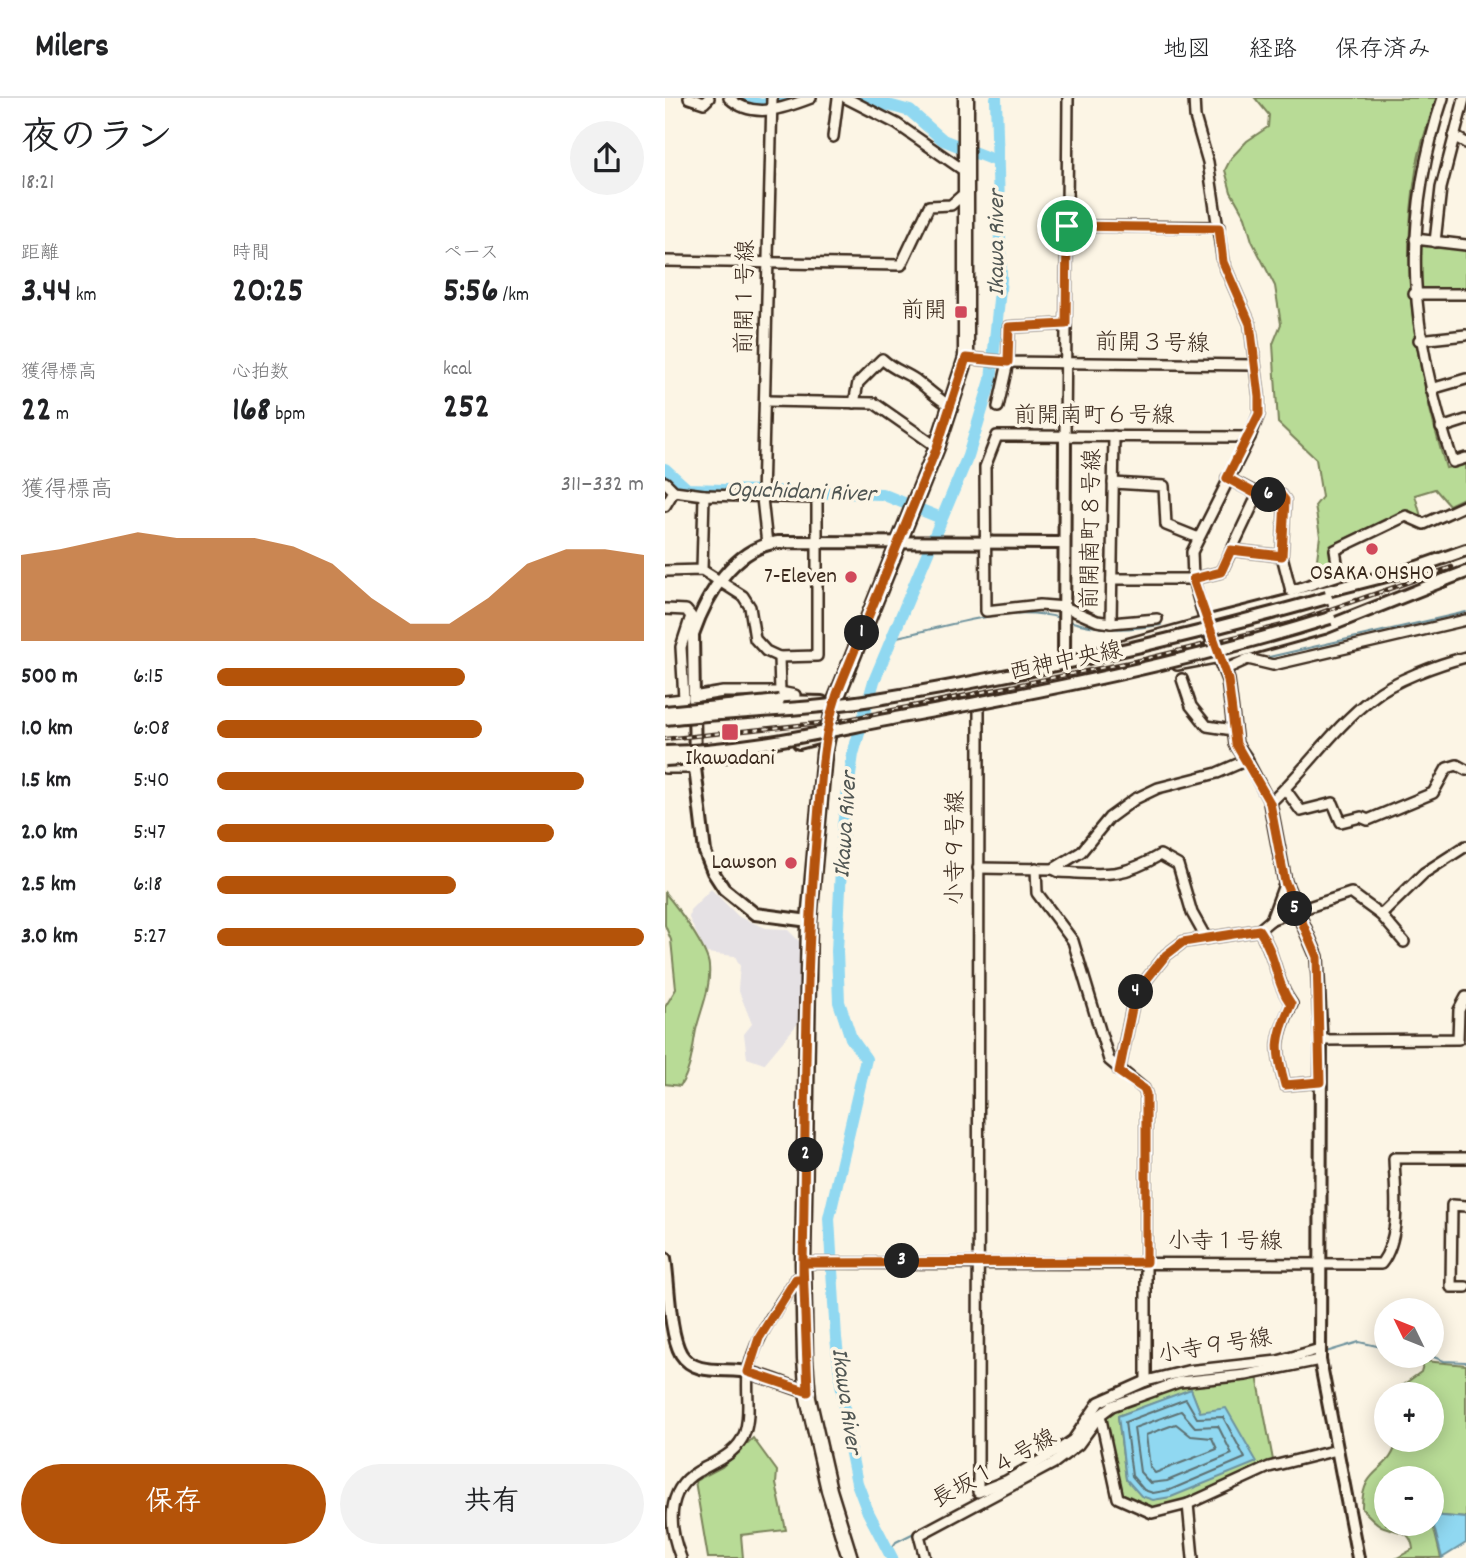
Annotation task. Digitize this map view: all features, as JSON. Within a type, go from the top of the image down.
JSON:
[{"type":"main road","points":[[850,1558],[829,1490],[808,1392],[803,1279],[808,1263],[809,921],[831,734],[840,700],[903,542],[914,505],[969,358],[966,98]]},
{"type":"street","points":[[689,98],[704,103],[709,98]]},
{"type":"street","points":[[729,98],[748,108],[810,98]]},
{"type":"street","points":[[833,137],[838,98]]},
{"type":"street","points":[[846,98],[897,124],[966,172]]},
{"type":"street","points":[[1064,661],[1068,98]]},
{"type":"street","points":[[1194,98],[1195,117],[1208,162],[1209,183],[1223,262],[1250,324],[1259,414],[1250,437],[1196,537],[1192,552],[1193,579],[1205,622],[1224,670],[1236,744],[1270,803],[1285,882],[1317,957],[1321,1040],[1320,1354],[1358,1558]]},
{"type":"street","points":[[1443,98],[1424,162],[1415,239],[1414,294],[1419,341],[1441,428],[1453,462],[1466,458]]},
{"type":"street","points":[[1435,242],[1441,188],[1464,99]]},
{"type":"street","name":"前開１号線","points":[[767,544],[762,492],[772,104]]},
{"type":"street","points":[[1454,136],[1466,143]]},
{"type":"street","points":[[665,261],[901,265],[929,206],[951,205],[966,192]]},
{"type":"street","points":[[1067,226],[1219,228]]},
{"type":"street","points":[[1415,239],[1466,246]]},
{"type":"street","points":[[1414,294],[1466,294]]},
{"type":"street","points":[[998,407],[1008,362],[1009,327],[1066,324]]},
{"type":"street","points":[[1419,341],[1466,335]]},
{"type":"street","name":"前開３号線","points":[[969,358],[1008,362],[1254,365]]},
{"type":"street","points":[[854,403],[858,383],[882,359],[895,372],[914,379],[934,397],[952,407]]},
{"type":"street","points":[[1431,389],[1466,379]]},
{"type":"street","points":[[765,401],[874,403],[937,447]]},
{"type":"street","points":[[1441,428],[1466,420]]},
{"type":"street","name":"前開南町６号線","points":[[1157,619],[1111,623],[1097,621],[1065,609],[1024,606],[986,611],[985,467],[997,436],[1250,437]]},
{"type":"street","name":"前開南町８号線","points":[[1111,623],[1114,436]]},
{"type":"street","points":[[1227,478],[1258,495],[1281,495],[1285,500],[1282,556],[1291,591],[1339,575],[1335,550],[1406,516],[1424,524],[1466,505]]},
{"type":"street","points":[[665,482],[674,491],[704,495],[762,492],[817,498],[817,656],[779,657],[766,651],[755,639],[750,607],[743,597],[702,570],[665,571]]},
{"type":"street","points":[[1113,483],[1164,486],[1166,524],[1196,537]]},
{"type":"street","points":[[665,506],[674,491]]},
{"type":"street","points":[[702,570],[704,495]]},
{"type":"street","points":[[1112,579],[1193,579],[1221,572],[1258,495]]},
{"type":"street","points":[[809,921],[755,914],[724,889],[705,852],[695,768],[693,634],[699,616],[721,582],[739,557],[750,549],[767,544],[1064,544]]},
{"type":"street","points":[[1231,550],[1282,556]]},
{"type":"street","name":"西神中央線","points":[[665,719],[827,706],[978,681],[1198,632],[1327,598],[1466,550]]},
{"type":"street","points":[[1205,622],[1410,570]]},
{"type":"street","name":"西神中央線","points":[[665,751],[752,747],[973,704],[1240,646],[1466,572]]},
{"type":"street","points":[[1220,657],[1324,628],[1447,579]]},
{"type":"street","points":[[665,609],[686,610],[691,616],[681,647],[684,699],[665,701]]},
{"type":"street","points":[[1224,670],[1248,659],[1273,665],[1466,620]]},
{"type":"street","name":"西神中央線","points":[[840,700],[909,691],[1064,661],[1205,622]]},
{"type":"street","points":[[779,657],[779,697]]},
{"type":"street","name":"西神中央線","points":[[831,734],[1220,657]]},
{"type":"street","points":[[1270,803],[1337,730],[1374,696],[1432,666],[1466,657]]},
{"type":"street","points":[[1182,679],[1191,706],[1207,726],[1233,730]]},
{"type":"street","points":[[693,697],[723,692],[840,700]]},
{"type":"street","points":[[665,712],[795,695]]},
{"type":"street","name":"小寺９号線","points":[[979,706],[979,1498]]},
{"type":"street","points":[[665,760],[755,753],[831,734]]},
{"type":"street","points":[[1053,869],[1081,852],[1109,818],[1135,799],[1158,788],[1217,773],[1247,760]]},
{"type":"street","points":[[1285,789],[1301,811],[1332,803],[1341,822],[1361,817],[1368,820],[1433,793],[1447,768],[1457,765],[1466,770]]},
{"type":"street","points":[[665,768],[695,768]]},
{"type":"street","points":[[1381,915],[1424,873],[1466,846]]},
{"type":"street","points":[[978,868],[1036,868],[1059,872],[1119,874],[1133,871],[1160,855],[1173,859],[1178,864],[1192,913],[1206,938]]},
{"type":"street","points":[[1036,868],[1037,893],[1073,941],[1109,1060],[1119,1072],[1144,1089],[1146,1094],[1146,1381]]},
{"type":"street","points":[[1271,920],[1285,882]]},
{"type":"street","points":[[1119,1072],[1135,994],[1166,955],[1183,942],[1259,930],[1271,920],[1297,914],[1351,893],[1381,915],[1404,943]]},
{"type":"street","points":[[1259,930],[1277,966],[1279,988],[1291,1004],[1279,1032],[1276,1049],[1285,1085],[1320,1082]]},
{"type":"street","points":[[1321,1040],[1458,1039],[1459,1010],[1466,997]]},
{"type":"street","name":"小寺１号線","points":[[808,1263],[1381,1264],[1389,1254],[1396,1207],[1394,1158],[1466,1158]]},
{"type":"street","points":[[1466,1206],[1452,1205],[1451,1287],[1466,1287]]},
{"type":"street","points":[[665,1258],[680,1353],[702,1369],[748,1372],[808,1392]]},
{"type":"street","points":[[681,1558],[670,1522],[673,1503],[696,1473],[712,1466],[732,1450],[745,1433],[748,1372],[759,1338],[796,1279],[803,1279]]},
{"type":"street","points":[[1320,1354],[1246,1375],[1199,1375],[1112,1406],[1101,1415],[1118,1498],[1152,1513],[1188,1504],[1269,1467],[1337,1450]]},
{"type":"street","name":"小寺９号線","points":[[979,1498],[1073,1440],[1099,1402],[1146,1381],[1199,1375]]},
{"type":"street","name":"長坂１４号線","points":[[925,1558],[919,1535],[979,1498],[1054,1463],[1078,1445],[1101,1415]]},
{"type":"street","points":[[1188,1504],[1193,1558]]},
{"type":"shaded area","points":[[711,889],[739,917],[766,928],[787,929],[802,944],[799,1022],[764,1064],[747,1058],[744,1034],[752,1024],[738,989],[740,966],[735,956],[706,953],[689,918],[690,910]]},
{"type":"green space","points":[[1255,98],[1436,98],[1416,171],[1409,247],[1410,284],[1419,358],[1435,431],[1446,468],[1466,464],[1466,497],[1449,505],[1435,489],[1415,495],[1422,520],[1401,511],[1331,546],[1332,572],[1325,575],[1317,559],[1320,536],[1315,506],[1322,497],[1316,459],[1278,423],[1273,344],[1281,324],[1275,286],[1252,241],[1245,217],[1231,192],[1225,170],[1231,158],[1247,141],[1268,127],[1269,115]]},
{"type":"green space","points":[[1420,242],[1466,248],[1466,291],[1420,292]]},
{"type":"green space","points":[[665,893],[698,939],[709,966],[707,991],[691,1059],[680,1086],[665,1084],[665,1007],[676,989],[671,940],[665,925]]},
{"type":"green space","points":[[1444,1363],[1466,1365],[1466,1518],[1444,1516],[1444,1466],[1382,1466],[1393,1452],[1444,1452],[1444,1382],[1407,1382],[1421,1372],[1422,1368],[1444,1368]]},
{"type":"green space","points":[[1257,1376],[1273,1460],[1196,1499],[1164,1508],[1142,1506],[1120,1494],[1103,1415],[1113,1408],[1185,1384]],"holes":[[[1191,1390],[1200,1412],[1126,1479],[1118,1416]]]},
{"type":"green space","points":[[753,1438],[777,1471],[776,1484],[786,1530],[741,1535],[743,1558],[708,1558],[695,1481],[722,1467]]},
{"type":"green space","points":[[1374,1474],[1374,1521],[1362,1509],[1366,1484]]},
{"type":"green space","points":[[1408,1536],[1436,1536],[1441,1558],[1397,1558],[1413,1549]]},
{"type":"water","points":[[1191,1389],[1200,1412],[1226,1408],[1257,1462],[1171,1497],[1153,1500],[1141,1496],[1126,1479],[1118,1416]]},
{"type":"water","points":[[1444,1516],[1466,1518],[1466,1543],[1442,1558],[1436,1536],[1444,1536]]},
{"type":"waterway","points":[[744,98],[761,105],[791,98]]},
{"type":"waterway","points":[[863,98],[910,111],[943,140],[996,161]]},
{"type":"waterway","name":"Ikawa River","points":[[892,1558],[868,1512],[857,1483],[847,1434],[836,1338],[829,1218],[866,1059],[851,1038],[839,1002],[837,951],[843,826],[853,754],[874,681],[968,456],[991,380],[1001,279],[996,98]]},
{"type":"waterway","name":"Oguchidani River","points":[[665,469],[687,489],[882,494],[941,518]]},
{"type":"waterway","points":[[1269,657],[1466,612]]},
{"type":"waterway","points":[[892,638],[998,615],[1040,614],[1060,618]]},
{"type":"waterway","points":[[1069,621],[1115,629],[1161,625]]},
{"type":"waterway","points":[[1326,1352],[1359,1342],[1374,1345]]},
{"type":"waterway","points":[[1301,1359],[1314,1356]]},
{"type":"waterway","points":[[1444,1361],[1466,1362]]},
{"type":"waterway","points":[[1099,1409],[1107,1403],[1178,1378]]},
{"type":"waterway","points":[[892,1558],[891,1549],[896,1542],[918,1531]]},
{"type":"railway","points":[[665,739],[839,721],[1145,659],[1291,623],[1452,567]]},
{"type":"place","name":"前開","points":[[961,312]]},
{"type":"place","name":"OSAKA OHSHO","points":[[1372,549]]},
{"type":"place","name":"7-Eleven","points":[[851,577]]},
{"type":"place","name":"Ikawadani","points":[[730,732]]},
{"type":"place","name":"Lawson","points":[[791,863]]},
{"type":"route","points":[[1067,226],[1066,324],[1023,324],[1009,327],[1008,362],[966,358],[937,447],[837,694],[827,736],[809,921],[809,1006],[803,1263],[803,1279],[796,1279],[759,1338],[748,1372],[808,1392],[803,1263],[1146,1262],[1146,1094],[1144,1089],[1119,1072],[1135,994],[1166,955],[1183,942],[1259,930],[1277,966],[1279,988],[1291,1004],[1279,1032],[1276,1049],[1285,1085],[1320,1082],[1317,957],[1285,882],[1272,827],[1270,803],[1253,769],[1236,744],[1228,680],[1205,622],[1193,579],[1221,572],[1231,550],[1282,556],[1285,500],[1281,495],[1258,495],[1227,478],[1250,437],[1259,414],[1250,324],[1223,262],[1219,228],[1067,226]]}]
